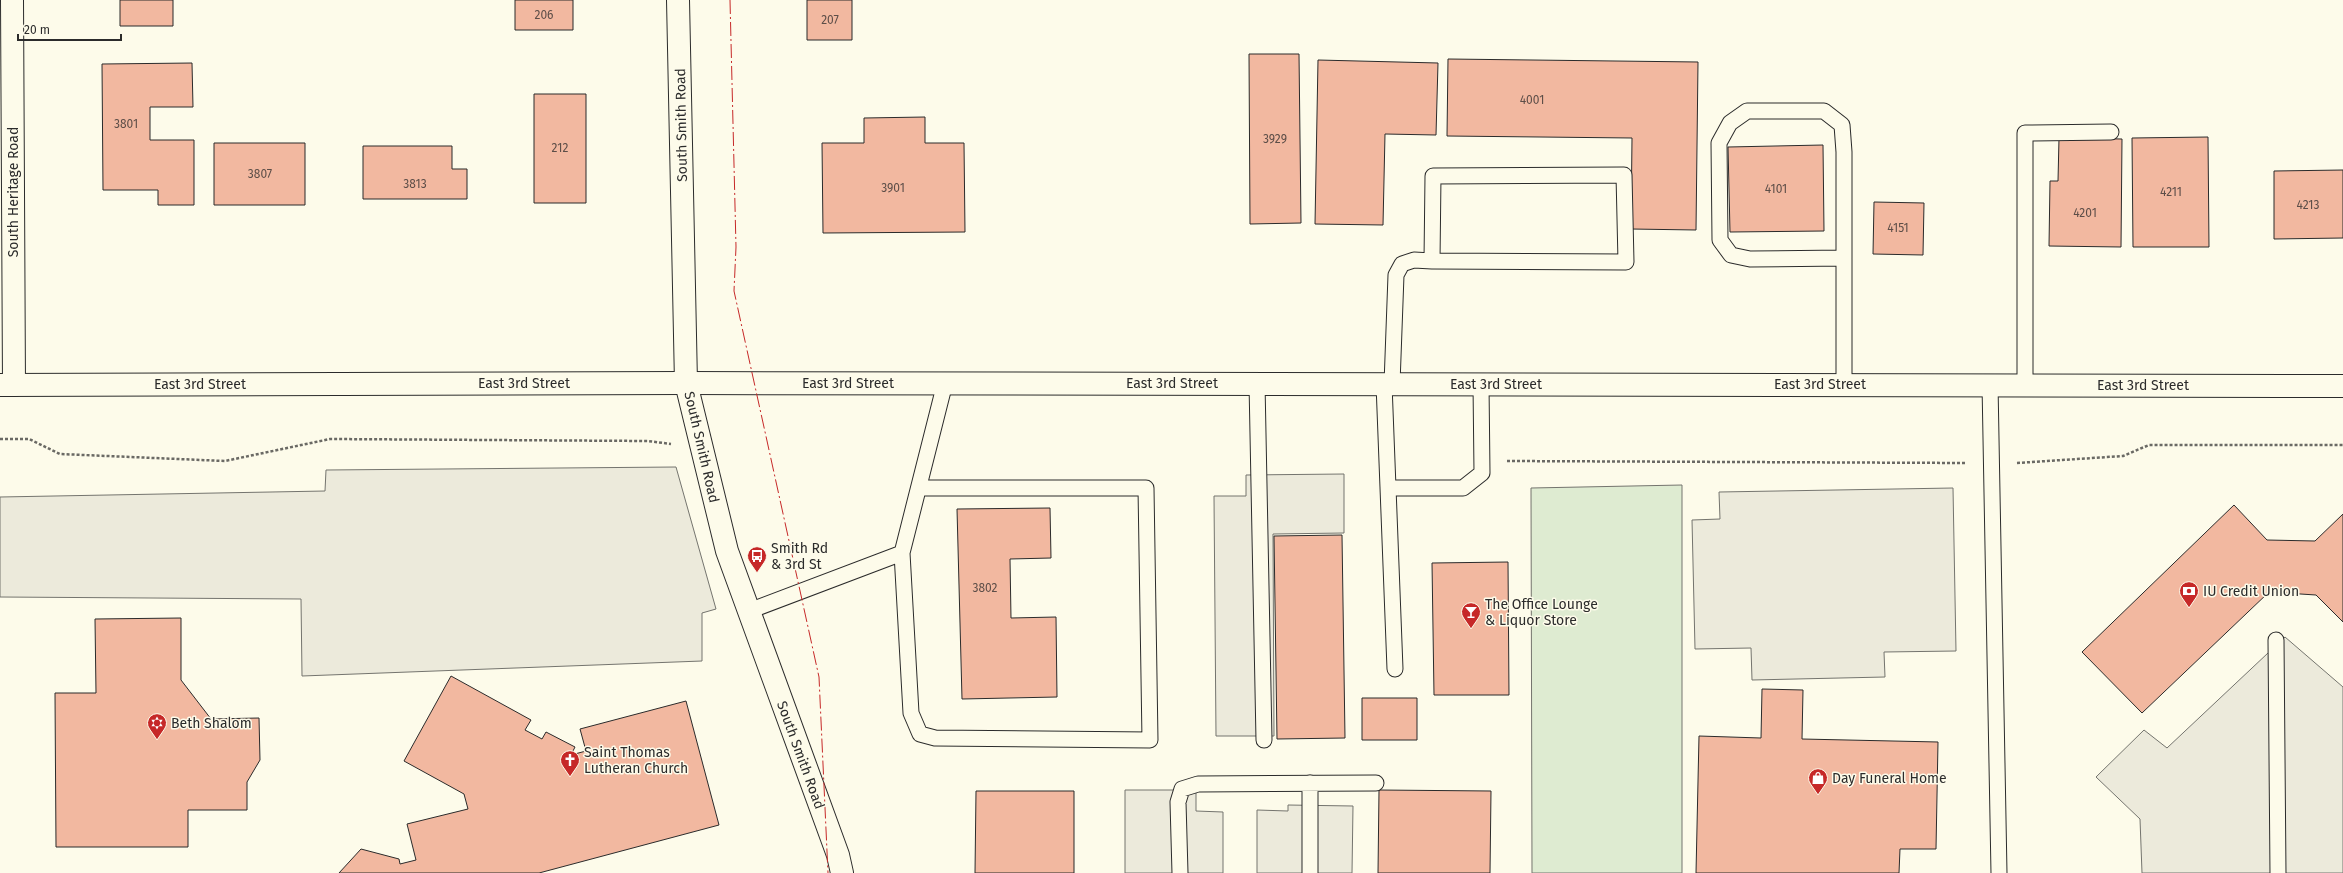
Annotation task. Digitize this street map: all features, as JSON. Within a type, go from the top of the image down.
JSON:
[{"type":"main road","name":"South Heritage Road","points":[[7,385],[12,0]]},
{"type":"main road","name":"South Smith Road","points":[[678,0],[686,383],[701,448],[728,551],[838,855],[842,873]]},
{"type":"main road","name":"East 3rd Street","points":[[7,385],[1257,383],[2343,386]]},
{"type":"lane","points":[[1844,258],[1750,259],[1731,255],[1720,240],[1720,144],[1730,123],[1747,111],[1824,111],[1842,125],[1844,152],[1844,258],[1844,384]]},
{"type":"lane","points":[[2025,384],[2025,133],[2111,132]]},
{"type":"lane","points":[[1395,669],[1388,488],[1388,384],[1396,275],[1402,264],[1414,260],[1432,261],[1626,262],[1624,175],[1433,176],[1432,261]]},
{"type":"lane","points":[[919,488],[1146,488],[1150,740],[935,738],[920,734],[911,714],[902,554],[945,383]]},
{"type":"lane","points":[[1257,383],[1264,740]]},
{"type":"lane","points":[[1388,488],[1463,488],[1482,473],[1481,384]]},
{"type":"lane","points":[[1990,384],[1999,873]]},
{"type":"lane","points":[[749,611],[902,554]]},
{"type":"lane","points":[[2276,640],[2278,873]]},
{"type":"lane","points":[[1310,783],[1310,873]]},
{"type":"lane","points":[[1180,873],[1178,802],[1182,789],[1198,784],[1376,783]]},
{"type":"path","points":[[0,439],[29,439],[60,454],[225,461],[330,439],[648,440],[701,448]]},
{"type":"path","points":[[2010,463],[2123,456],[2149,445],[2343,445]]},
{"type":"path","points":[[1482,461],[1967,463]]},
{"type":"green space","points":[[1682,485],[1682,873],[1532,873],[1531,488]]},
{"type":"shaded area","points":[[676,467],[716,609],[702,613],[702,661],[302,676],[301,599],[0,597],[0,497],[325,491],[326,470]]},
{"type":"shaded area","points":[[1344,474],[1344,533],[1273,534],[1274,736],[1216,736],[1214,496],[1246,496],[1246,475]]},
{"type":"shaded area","points":[[1953,488],[1956,651],[1884,652],[1885,677],[1752,680],[1751,648],[1695,649],[1692,520],[1720,519],[1719,492]]},
{"type":"shaded area","points":[[2285,637],[2343,687],[2343,873],[2142,873],[2140,819],[2096,777],[2144,730],[2167,748]]},
{"type":"shaded area","points":[[1125,790],[1196,790],[1196,811],[1223,812],[1223,873],[1125,873]]},
{"type":"shaded area","points":[[1288,805],[1353,806],[1352,873],[1257,873],[1257,810],[1288,811]]},
{"type":"building","points":[[120,0],[173,0],[173,26],[120,26]]},
{"type":"building","points":[[515,0],[573,0],[573,30],[515,30]]},
{"type":"building","points":[[807,0],[852,0],[852,40],[807,40]]},
{"type":"building","points":[[1249,54],[1299,54],[1301,223],[1250,224]]},
{"type":"building","points":[[1448,59],[1698,62],[1696,230],[1631,229],[1632,138],[1447,136]]},
{"type":"building","points":[[1318,60],[1438,63],[1436,135],[1385,134],[1383,225],[1315,224]]},
{"type":"building","points":[[192,63],[193,107],[150,107],[150,140],[194,140],[194,205],[158,205],[158,190],[103,190],[102,64]]},
{"type":"building","points":[[534,94],[586,94],[586,203],[534,203]]},
{"type":"building","points":[[925,117],[925,143],[964,143],[965,232],[823,233],[822,143],[864,143],[864,118]]},
{"type":"building","points":[[2208,137],[2209,247],[2133,247],[2132,138]]},
{"type":"building","points":[[2059,138],[2122,139],[2121,247],[2049,246],[2050,181],[2058,181]]},
{"type":"building","points":[[214,143],[305,143],[305,205],[214,205]]},
{"type":"building","points":[[1823,145],[1824,231],[1730,232],[1728,147]]},
{"type":"building","points":[[363,146],[452,146],[452,169],[467,169],[467,199],[363,199]]},
{"type":"building","points":[[2343,170],[2343,238],[2274,239],[2274,171]]},
{"type":"building","points":[[1874,202],[1924,203],[1923,255],[1873,254]]},
{"type":"building","name":"IU Credit Union","points":[[2234,505],[2267,540],[2315,541],[2343,514],[2343,622],[2316,595],[2269,592],[2142,713],[2082,652]]},
{"type":"building","points":[[1050,508],[1051,558],[1010,559],[1011,618],[1056,617],[1057,697],[962,699],[957,509]]},
{"type":"building","points":[[1342,535],[1345,738],[1277,739],[1274,536]]},
{"type":"building","name":"The Office Lounge & Liquor Store","points":[[1508,562],[1509,695],[1434,695],[1432,563]]},
{"type":"building","name":"Beth Shalom","points":[[181,618],[181,680],[211,719],[259,718],[260,760],[247,782],[247,810],[188,810],[188,847],[56,847],[55,693],[96,693],[95,619]]},
{"type":"building","name":"Saint Thomas Lutheran Church","points":[[451,676],[531,720],[525,730],[542,739],[546,732],[575,747],[571,755],[586,751],[580,729],[686,701],[719,825],[539,873],[339,873],[361,849],[399,859],[400,864],[416,860],[407,824],[468,809],[464,794],[404,761]]},
{"type":"building","name":"Day Funeral Home","points":[[1762,689],[1803,690],[1802,739],[1938,742],[1936,849],[1900,849],[1899,873],[1696,873],[1699,736],[1761,738]]},
{"type":"building","points":[[1362,698],[1417,698],[1417,740],[1362,740]]},
{"type":"building","points":[[1379,790],[1491,791],[1490,873],[1378,873]]},
{"type":"building","points":[[976,791],[1074,791],[1074,873],[975,873]]},
{"type":"power","points":[[730,0],[736,247],[734,291],[819,677],[828,873]]},
{"type":"place","name":"Smith Rd & 3rd St","points":[[757,573]]},
{"type":"place","name":"IU Credit Union","points":[[2189,608]]},
{"type":"place","name":"The Office Lounge & Liquor Store","points":[[1471,629]]},
{"type":"place","name":"Beth Shalom","points":[[157,740]]},
{"type":"place","name":"Saint Thomas Lutheran Church","points":[[570,777]]},
{"type":"place","name":"Day Funeral Home","points":[[1818,795]]}]
